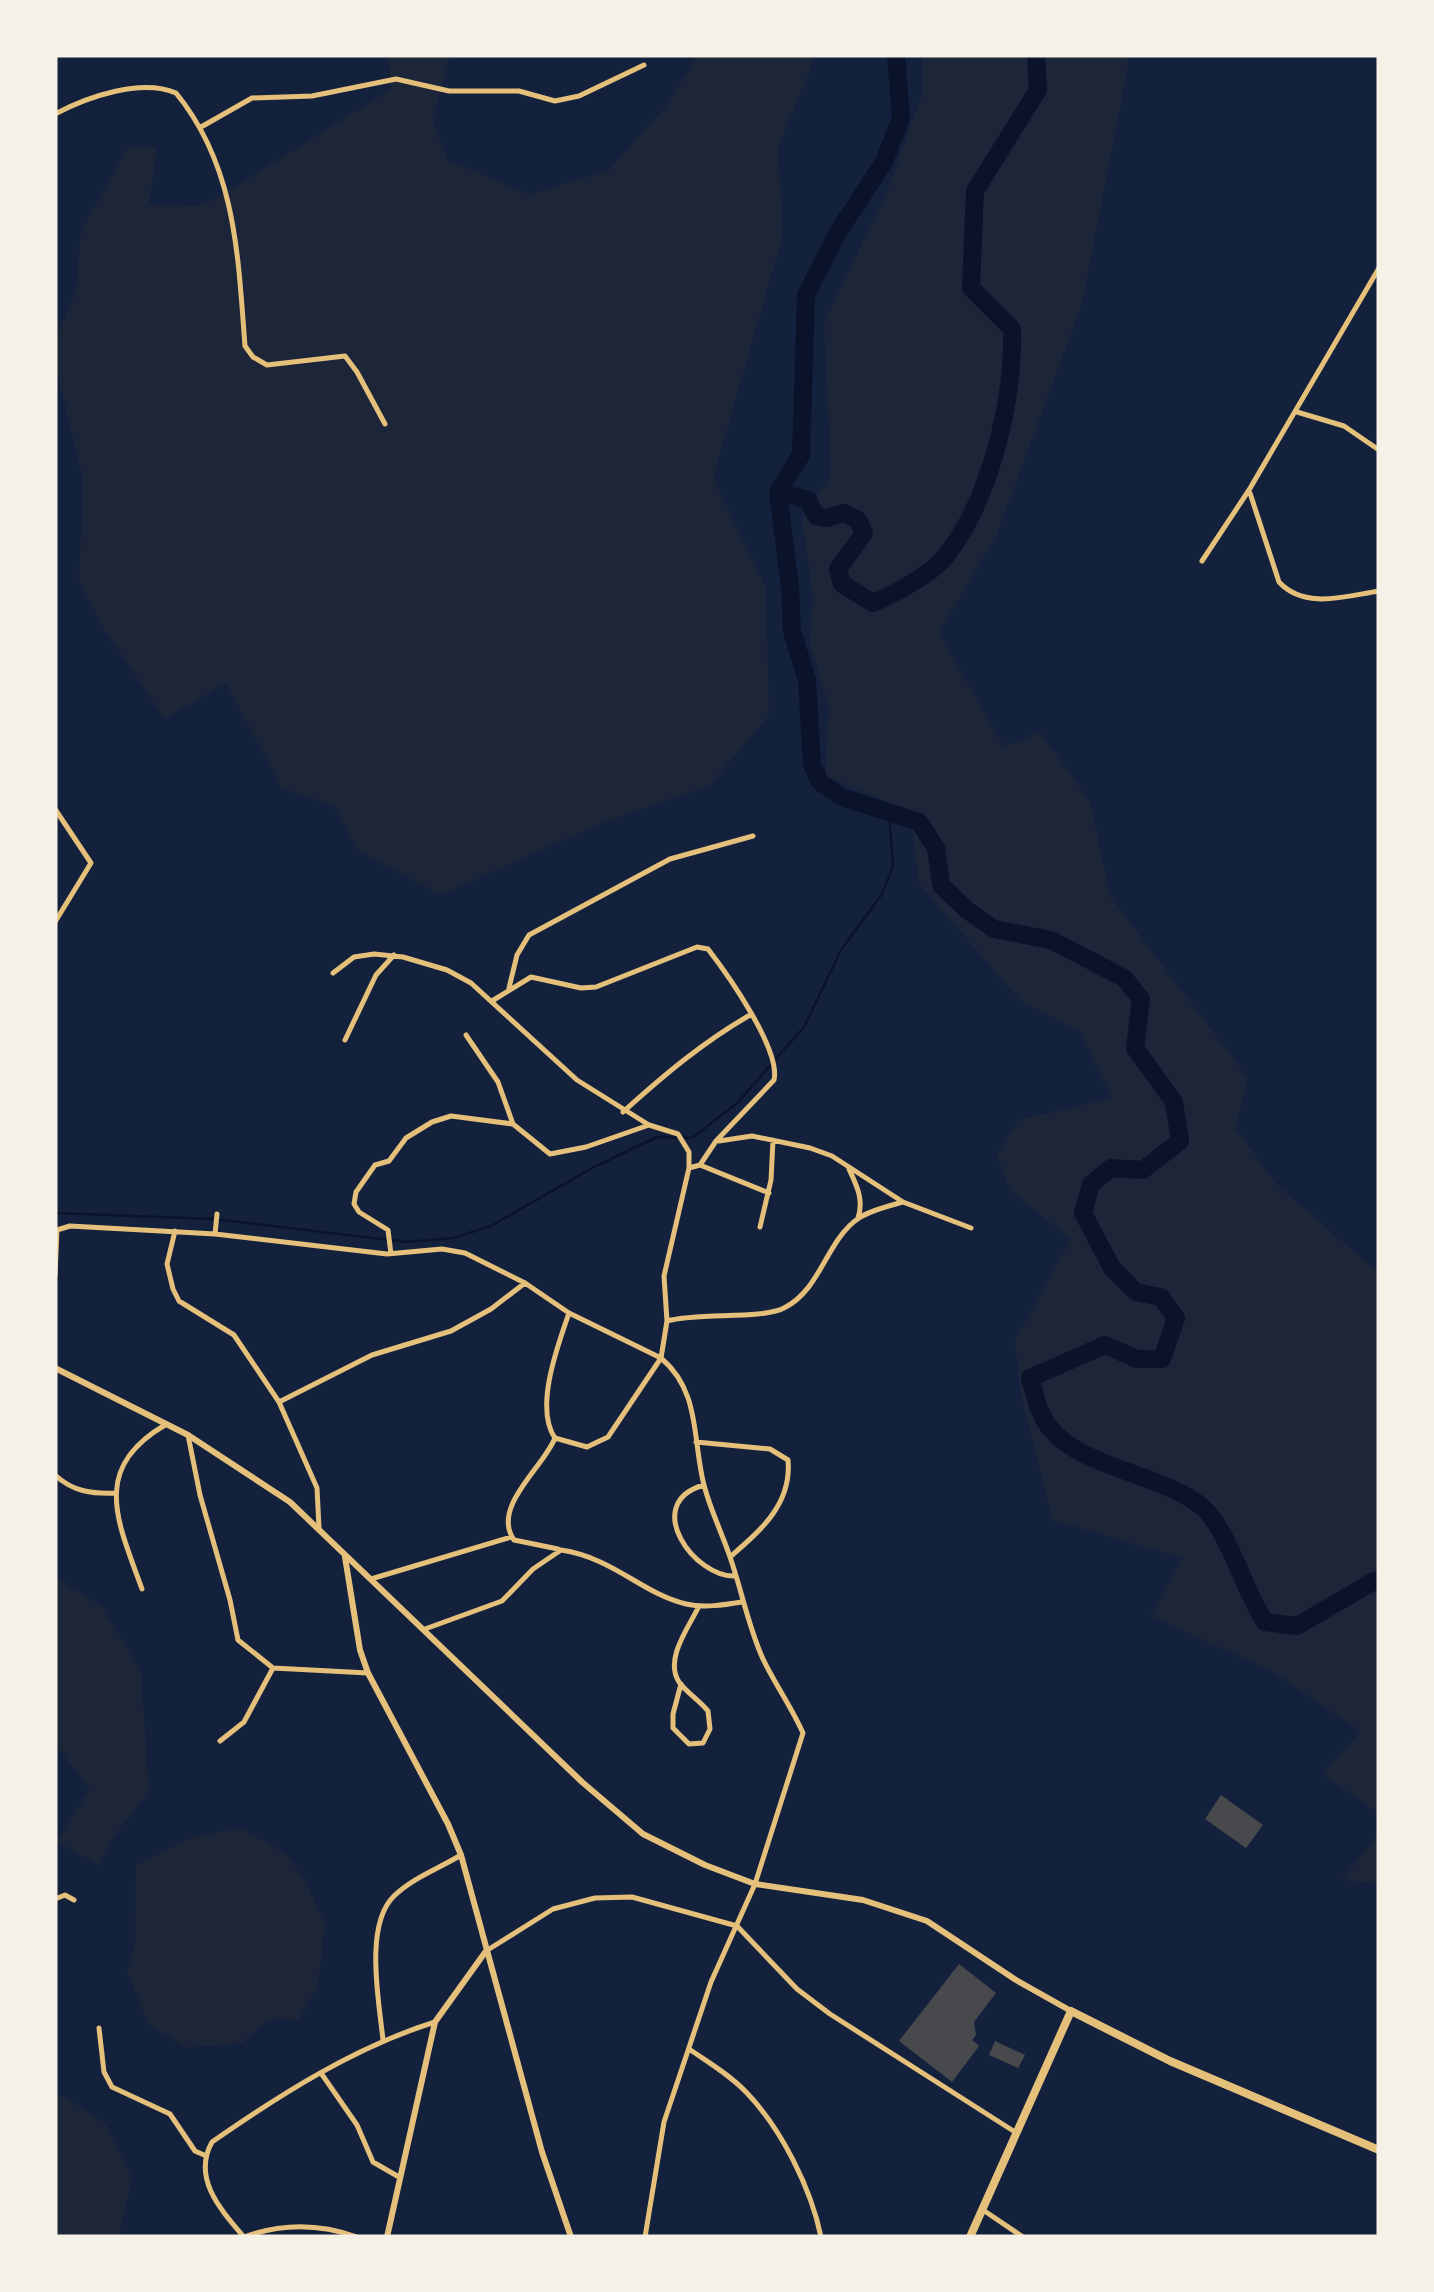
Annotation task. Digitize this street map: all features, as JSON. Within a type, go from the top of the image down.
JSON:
[{"type":"main road","points":[[970,2237],[1072,2011],[1170,2061],[1379,2150]]},
{"type":"street","points":[[201,127],[242,101],[261,96],[312,96],[396,79],[449,91],[519,91],[554,100],[579,96],[644,65]]},
{"type":"street","points":[[55,114],[71,105],[122,91],[153,88],[176,93],[201,127],[223,177],[234,218],[249,352],[267,365],[344,356],[357,372],[384,424]]},
{"type":"street","points":[[1202,561],[1249,490],[1379,268]]},
{"type":"street","points":[[1296,412],[1344,426],[1379,450]]},
{"type":"street","points":[[1249,490],[1260,533],[1285,588],[1315,600],[1379,591]]},
{"type":"street","points":[[55,808],[91,863],[55,922]]},
{"type":"street","points":[[509,988],[517,955],[529,935],[670,859],[753,836]]},
{"type":"street","points":[[492,1001],[509,988],[536,977],[581,988],[596,987],[702,946],[711,952],[775,1060],[774,1080],[716,1141],[700,1165]]},
{"type":"street","points":[[345,1040],[376,974],[394,954]]},
{"type":"street","points":[[333,973],[354,958],[394,954],[447,970],[471,983],[577,1080],[624,1112],[678,1134],[689,1152],[690,1168],[664,1276],[667,1321],[661,1358],[608,1438],[587,1447],[556,1438],[546,1418],[556,1350],[569,1312]]},
{"type":"street","points":[[624,1112],[680,1061],[750,1015]]},
{"type":"street","points":[[466,1035],[498,1082],[513,1124],[550,1154],[586,1147],[649,1125]]},
{"type":"street","points":[[391,1254],[390,1233],[354,1204],[356,1192],[375,1165],[389,1161],[414,1130],[451,1116],[513,1124]]},
{"type":"street","points":[[716,1141],[737,1136],[773,1140],[832,1156],[903,1202],[971,1228]]},
{"type":"street","points":[[760,1227],[769,1193],[773,1140]]},
{"type":"street","points":[[690,1168],[700,1165],[769,1193]]},
{"type":"street","points":[[667,1321],[773,1312],[786,1307],[814,1279],[858,1218],[862,1207],[860,1193],[849,1169]]},
{"type":"street","points":[[858,1218],[903,1202]]},
{"type":"street","points":[[215,1230],[218,1214]]},
{"type":"street","points":[[55,1276],[55,1236],[60,1226],[215,1230],[391,1254],[442,1249],[465,1252],[525,1283],[569,1312],[661,1358],[686,1387],[704,1484],[742,1602],[763,1658],[803,1734],[755,1884],[711,1982],[664,2122],[644,2237]]},
{"type":"street","points":[[175,1231],[167,1264],[179,1301],[234,1335],[280,1402],[317,1488],[320,1528]]},
{"type":"street","points":[[280,1402],[372,1355],[451,1331],[491,1309],[525,1283]]},
{"type":"street","points":[[55,1368],[188,1434],[290,1502],[582,1782],[643,1834],[705,1865],[755,1884],[863,1900],[927,1921],[1016,1980],[1072,2011]]},
{"type":"street","points":[[142,1589],[122,1528],[116,1493],[124,1460],[134,1446],[168,1423]]},
{"type":"street","points":[[188,1434],[238,1640],[273,1668],[368,1673]]},
{"type":"street","points":[[512,1537],[508,1518],[511,1506],[556,1438]]},
{"type":"street","points":[[696,1442],[770,1449],[788,1460],[788,1489],[754,1536],[730,1557]]},
{"type":"street","points":[[55,1475],[81,1491],[116,1493]]},
{"type":"street","points":[[704,1484],[677,1502],[675,1529],[703,1564],[724,1577],[736,1576]]},
{"type":"street","points":[[370,1579],[512,1537],[595,1557],[661,1594],[699,1606],[742,1602]]},
{"type":"street","points":[[425,1628],[502,1601],[533,1569],[561,1550]]},
{"type":"street","points":[[345,1556],[360,1650],[368,1673],[461,1855],[542,2152],[571,2237]]},
{"type":"street","points":[[680,1684],[672,1714],[674,1728],[689,1744],[703,1743],[710,1730],[708,1710],[680,1684],[673,1670],[675,1656],[699,1606]]},
{"type":"street","points":[[220,1741],[244,1722],[273,1668]]},
{"type":"street","points":[[383,2040],[376,1956],[382,1912],[394,1896],[461,1855]]},
{"type":"street","points":[[55,1898],[65,1895],[74,1900]]},
{"type":"street","points":[[387,2237],[435,2022],[486,1951],[553,1909],[595,1898],[632,1898],[737,1926],[808,1998],[893,2057],[1018,2134]]},
{"type":"street","points":[[357,2237],[302,2225],[267,2228],[244,2237],[213,2197],[202,2168],[204,2155],[223,2134],[321,2073],[383,2040],[435,2022]]},
{"type":"street","points":[[100,2028],[104,2072],[112,2087],[170,2114],[196,2151],[204,2155]]},
{"type":"street","points":[[690,2048],[743,2089],[773,2128],[818,2218],[821,2237]]},
{"type":"street","points":[[321,2073],[357,2125],[373,2162],[399,2178]]},
{"type":"street","points":[[982,2210],[1023,2237]]},
{"type":"shaded area","points":[[388,55],[451,55],[432,120],[448,160],[529,194],[608,171],[667,105],[698,55],[816,55],[778,147],[783,234],[713,478],[766,588],[769,715],[710,785],[597,825],[441,895],[358,851],[334,806],[282,788],[226,683],[165,719],[105,631],[79,581],[83,478],[55,364],[55,341],[76,291],[81,231],[128,147],[157,147],[149,204],[199,206],[391,89]]},
{"type":"shaded area","points":[[922,55],[1130,55],[1082,304],[997,534],[939,633],[1004,747],[1040,732],[1090,802],[1110,896],[1248,1078],[1236,1129],[1277,1185],[1379,1273],[1379,1814],[1322,1773],[1361,1732],[1275,1673],[1151,1616],[1182,1558],[1052,1520],[1021,1396],[1015,1340],[1071,1239],[1010,1190],[997,1154],[1019,1120],[1112,1098],[1080,1032],[1020,1000],[919,884],[910,811],[825,776],[829,707],[810,644],[813,597],[802,520],[831,475],[824,323],[887,191],[922,95]]},
{"type":"shaded area","points":[[55,1577],[102,1607],[141,1671],[149,1791],[112,1839],[99,1866],[57,1841],[90,1789],[55,1744]]},
{"type":"shaded area","points":[[241,1828],[285,1853],[305,1880],[325,1924],[318,1985],[298,2020],[269,2019],[242,2043],[186,2048],[147,2022],[127,1970],[135,1945],[136,1865],[192,1837]]},
{"type":"shaded area","points":[[1379,1834],[1379,1884],[1341,1880]]},
{"type":"shaded area","points":[[55,2091],[106,2124],[132,2177],[119,2237],[55,2237]]},
{"type":"building","points":[[1221,1795],[1263,1825],[1246,1848],[1205,1819]]},
{"type":"building","points":[[959,1964],[996,1993],[974,2022],[976,2035],[972,2040],[979,2046],[952,2082],[899,2041]]},
{"type":"building","points":[[995,2041],[1025,2055],[1018,2068],[989,2055]]},
{"type":"waterway","points":[[778,492],[801,455],[806,295],[838,232],[884,162],[901,118],[896,55]]},
{"type":"waterway","points":[[1036,55],[1038,90],[975,191],[971,288],[1012,329],[1012,357],[996,449],[987,479],[961,534],[931,570],[873,603],[842,584],[838,569],[864,533],[858,520],[844,513],[826,518],[816,516],[808,500],[778,492],[792,631],[807,680],[812,765],[820,782],[841,797],[919,822],[936,848],[941,885],[967,910],[994,929],[1051,940],[1124,978],[1141,999],[1135,1048],[1174,1102],[1180,1141],[1143,1170],[1111,1168],[1091,1184],[1083,1213],[1112,1268],[1136,1292],[1161,1297],[1176,1318],[1162,1359],[1137,1359],[1105,1345],[1030,1378],[1040,1411],[1054,1432],[1091,1457],[1161,1484],[1201,1506],[1228,1544],[1265,1622],[1297,1626],[1374,1581],[1379,1583]]},
{"type":"waterway","points":[[55,1213],[214,1219],[406,1242],[453,1238],[491,1226],[594,1167],[657,1137],[692,1138],[737,1103],[804,1027],[841,950],[882,894],[893,867],[889,813]]}]
